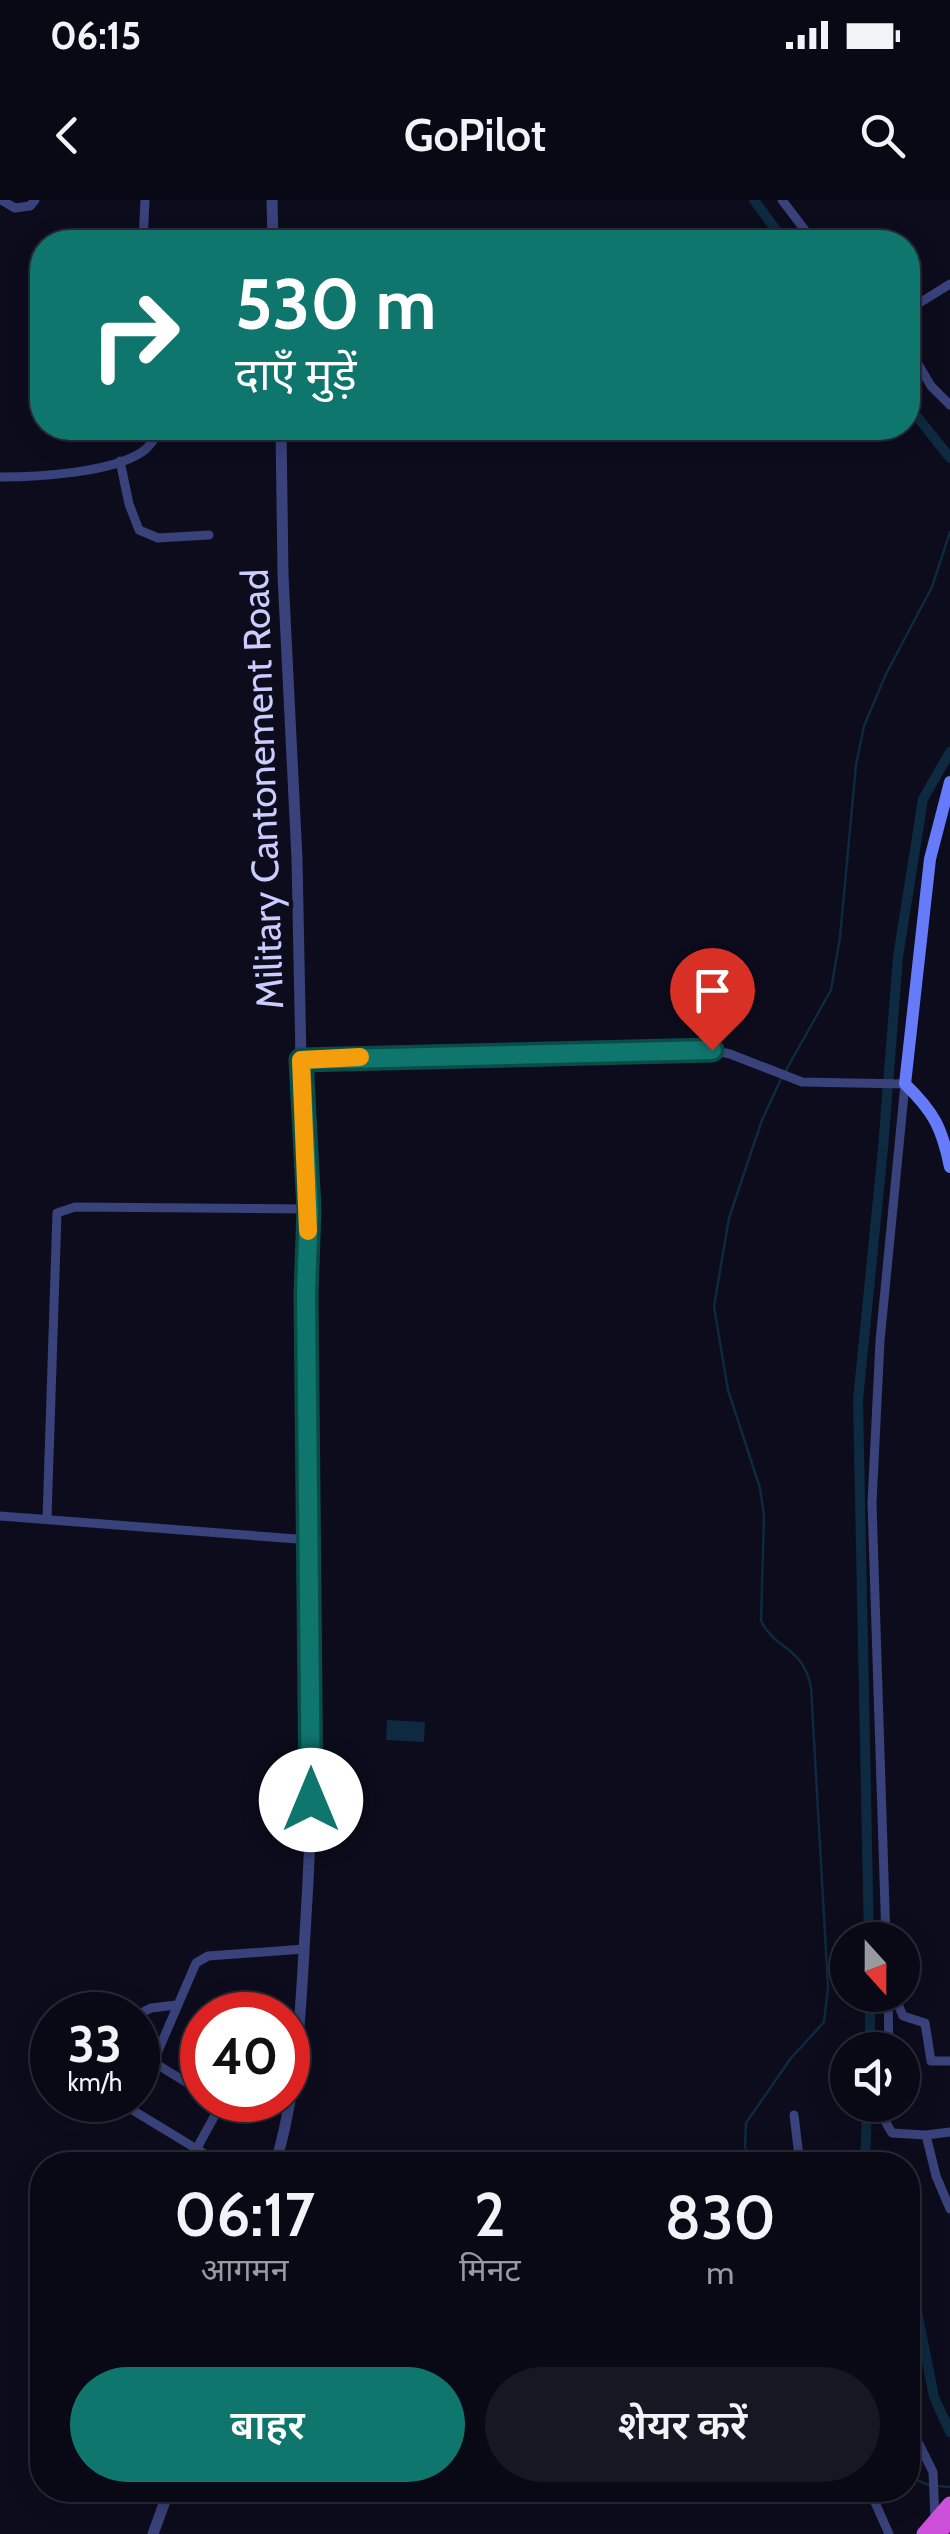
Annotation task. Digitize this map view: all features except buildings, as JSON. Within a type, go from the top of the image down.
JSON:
[{"type":"highway","points":[[924,2534],[941,2525],[949,2504]]},
{"type":"main road","points":[[950,782],[937,824],[925,888],[901,1084],[928,1106],[943,1133],[950,1167]]},
{"type":"street","points":[[1,200],[15,208],[30,206],[35,200]]},
{"type":"street","points":[[144,230],[145,200]]},
{"type":"street","points":[[272,200],[273,230]]},
{"type":"street","points":[[782,200],[805,230]]},
{"type":"street","points":[[920,303],[950,284]]},
{"type":"street","points":[[920,367],[931,386],[950,405]]},
{"type":"street","points":[[0,477],[83,469],[120,461],[142,452],[152,440]]},
{"type":"street","name":"Military Cantonement Road","points":[[278,2152],[292,2079],[311,1838],[306,1294],[309,1209],[283,575],[281,440]]},
{"type":"street","points":[[120,461],[139,530],[158,538],[209,535]]},
{"type":"street","points":[[301,1060],[712,1050],[790,1079],[901,1084],[880,1342],[872,1503],[885,1922]]},
{"type":"street","points":[[47,1518],[58,1213],[75,1207],[309,1209]]},
{"type":"street","points":[[0,1516],[310,1540]]},
{"type":"street","points":[[180,2077],[155,2060],[196,1963],[203,1957],[304,1949]]},
{"type":"street","points":[[160,2007],[176,2004]]},
{"type":"street","points":[[901,2012],[925,2023],[932,2062],[950,2061]]},
{"type":"street","points":[[794,2115],[798,2152]]},
{"type":"street","points":[[153,2122],[203,2152]]},
{"type":"street","points":[[197,2148],[211,2122]]},
{"type":"street","points":[[885,2122],[892,2133],[950,2132]]},
{"type":"street","points":[[926,2135],[950,2209]]},
{"type":"street","points":[[920,2446],[933,2472],[941,2525]]},
{"type":"street","points":[[152,2534],[164,2502]]},
{"type":"street","points":[[875,2502],[889,2534]]},
{"type":"water","points":[[387,1720],[425,1722],[424,1742],[386,1740]]},
{"type":"waterway","points":[[754,200],[776,230]]},
{"type":"waterway","points":[[920,420],[950,458]]},
{"type":"waterway","points":[[785,1072],[831,990],[840,937],[856,765],[864,726],[886,674],[932,587],[950,532]]},
{"type":"waterway","points":[[869,1922],[858,1400],[898,957],[923,799],[950,752]]},
{"type":"waterway","points":[[748,2152],[746,2123],[791,2058],[824,2022],[828,1987],[811,1687],[802,1663],[761,1621],[764,1516],[760,1488],[728,1390],[714,1306],[729,1218],[762,1120],[781,1079]]},
{"type":"waterway","points":[[870,2012],[870,2032]]},
{"type":"waterway","points":[[865,2152],[866,2122]]},
{"type":"waterway","points":[[920,2326],[934,2397],[950,2432]]},
{"type":"waterway","points":[[920,2482],[929,2485]]},
{"type":"waterway","points":[[937,2486],[950,2487]]},
{"type":"slow traffic","points":[[308,1231],[301,1060],[360,1057]]},
{"type":"route","points":[[311,1800],[306,1294],[309,1209],[301,1060],[505,1052],[712,1050]]}]
